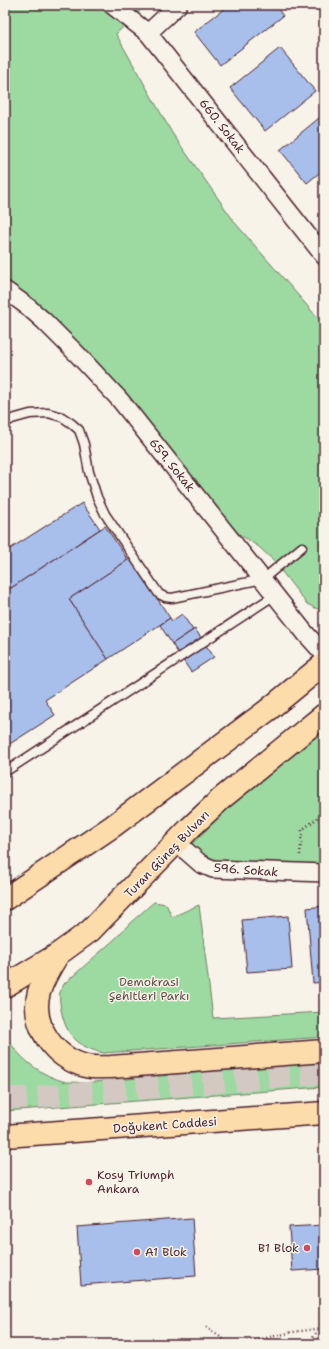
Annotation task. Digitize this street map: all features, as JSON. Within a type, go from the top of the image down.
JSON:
[{"type":"main road","points":[[5,899],[113,826],[256,719],[324,664]]},
{"type":"main road","name":"Turan Güneş Bulvarı","points":[[5,986],[57,955],[90,931],[191,827],[222,798],[324,715]]},
{"type":"main road","points":[[57,955],[43,981],[36,1010],[38,1022],[46,1037],[55,1048],[69,1060],[87,1066],[111,1067],[324,1051]]},
{"type":"main road","name":"Doğukent Caddesi","points":[[5,1136],[324,1113]]},
{"type":"street","name":"660. Sokak","points":[[112,5],[148,33],[324,256]]},
{"type":"street","points":[[148,33],[178,5]]},
{"type":"street","name":"659. Sokak","points":[[5,290],[44,321],[120,400],[306,634],[324,654]]},
{"type":"street","name":"596. Sokak","points":[[177,843],[201,864],[213,869],[324,874]]},
{"type":"lane","points":[[5,423],[12,419],[30,414],[48,413],[62,417],[79,430],[97,497],[102,509],[159,594],[165,597],[172,598],[263,579],[302,547]]},
{"type":"lane","points":[[5,772],[275,595]]},
{"type":"path","points":[[299,873],[302,830],[324,813]]},
{"type":"path","points":[[206,1327],[230,1344]]},
{"type":"path","points":[[239,1344],[293,1332],[324,1328]]},
{"type":"path","points":[[309,1344],[318,1329]]},
{"type":"path","points":[[131,1344],[132,1340],[143,1342],[158,1340],[202,1344]]},
{"type":"green space","points":[[5,5],[146,5],[116,34],[172,133],[236,224],[324,325],[324,612],[307,604],[272,559],[259,547],[236,532],[119,391],[28,298],[5,278]]},
{"type":"green space","points":[[324,715],[324,873],[213,869],[177,843]]},
{"type":"green space","name":"Demokrasi Şehitleri Parkı","points":[[154,902],[166,904],[172,917],[199,905],[213,1018],[324,1012],[324,1037],[104,1053],[90,1049],[78,1042],[68,1031],[62,1015],[60,992],[64,984]]},
{"type":"green space","points":[[5,1033],[15,1050],[30,1064],[48,1075],[67,1082],[82,1083],[319,1062],[322,1087],[5,1111]]},
{"type":"building","points":[[229,5],[275,5],[283,16],[220,65],[194,32]]},
{"type":"building","points":[[280,48],[315,91],[265,131],[230,88]]},
{"type":"building","points":[[324,114],[324,169],[307,183],[280,150]]},
{"type":"building","points":[[82,503],[100,529],[5,592],[5,552]]},
{"type":"building","points":[[105,526],[128,560],[69,599],[108,659],[45,700],[55,715],[5,747],[5,592]]},
{"type":"building","points":[[131,558],[170,618],[108,659],[69,599]]},
{"type":"building","points":[[182,614],[193,630],[172,644],[160,625],[170,618],[172,621]]},
{"type":"building","points":[[195,629],[214,657],[191,672],[172,644]]},
{"type":"building","points":[[324,906],[324,982],[313,983],[307,908]]},
{"type":"building","points":[[288,916],[292,969],[247,972],[242,920]]},
{"type":"building","name":"A1 Blok","points":[[192,1218],[196,1276],[81,1285],[77,1227]]},
{"type":"building","name":"B1 Blok","points":[[324,1225],[324,1269],[292,1271],[289,1227]]},
{"type":"tunnel","points":[[5,1098],[27,1098],[324,1073]]},
{"type":"place","name":"Kosy Triumph Ankara","points":[[89,1182]]},
{"type":"place","name":"B1 Blok","points":[[307,1248]]},
{"type":"place","name":"A1 Blok","points":[[137,1252]]}]
